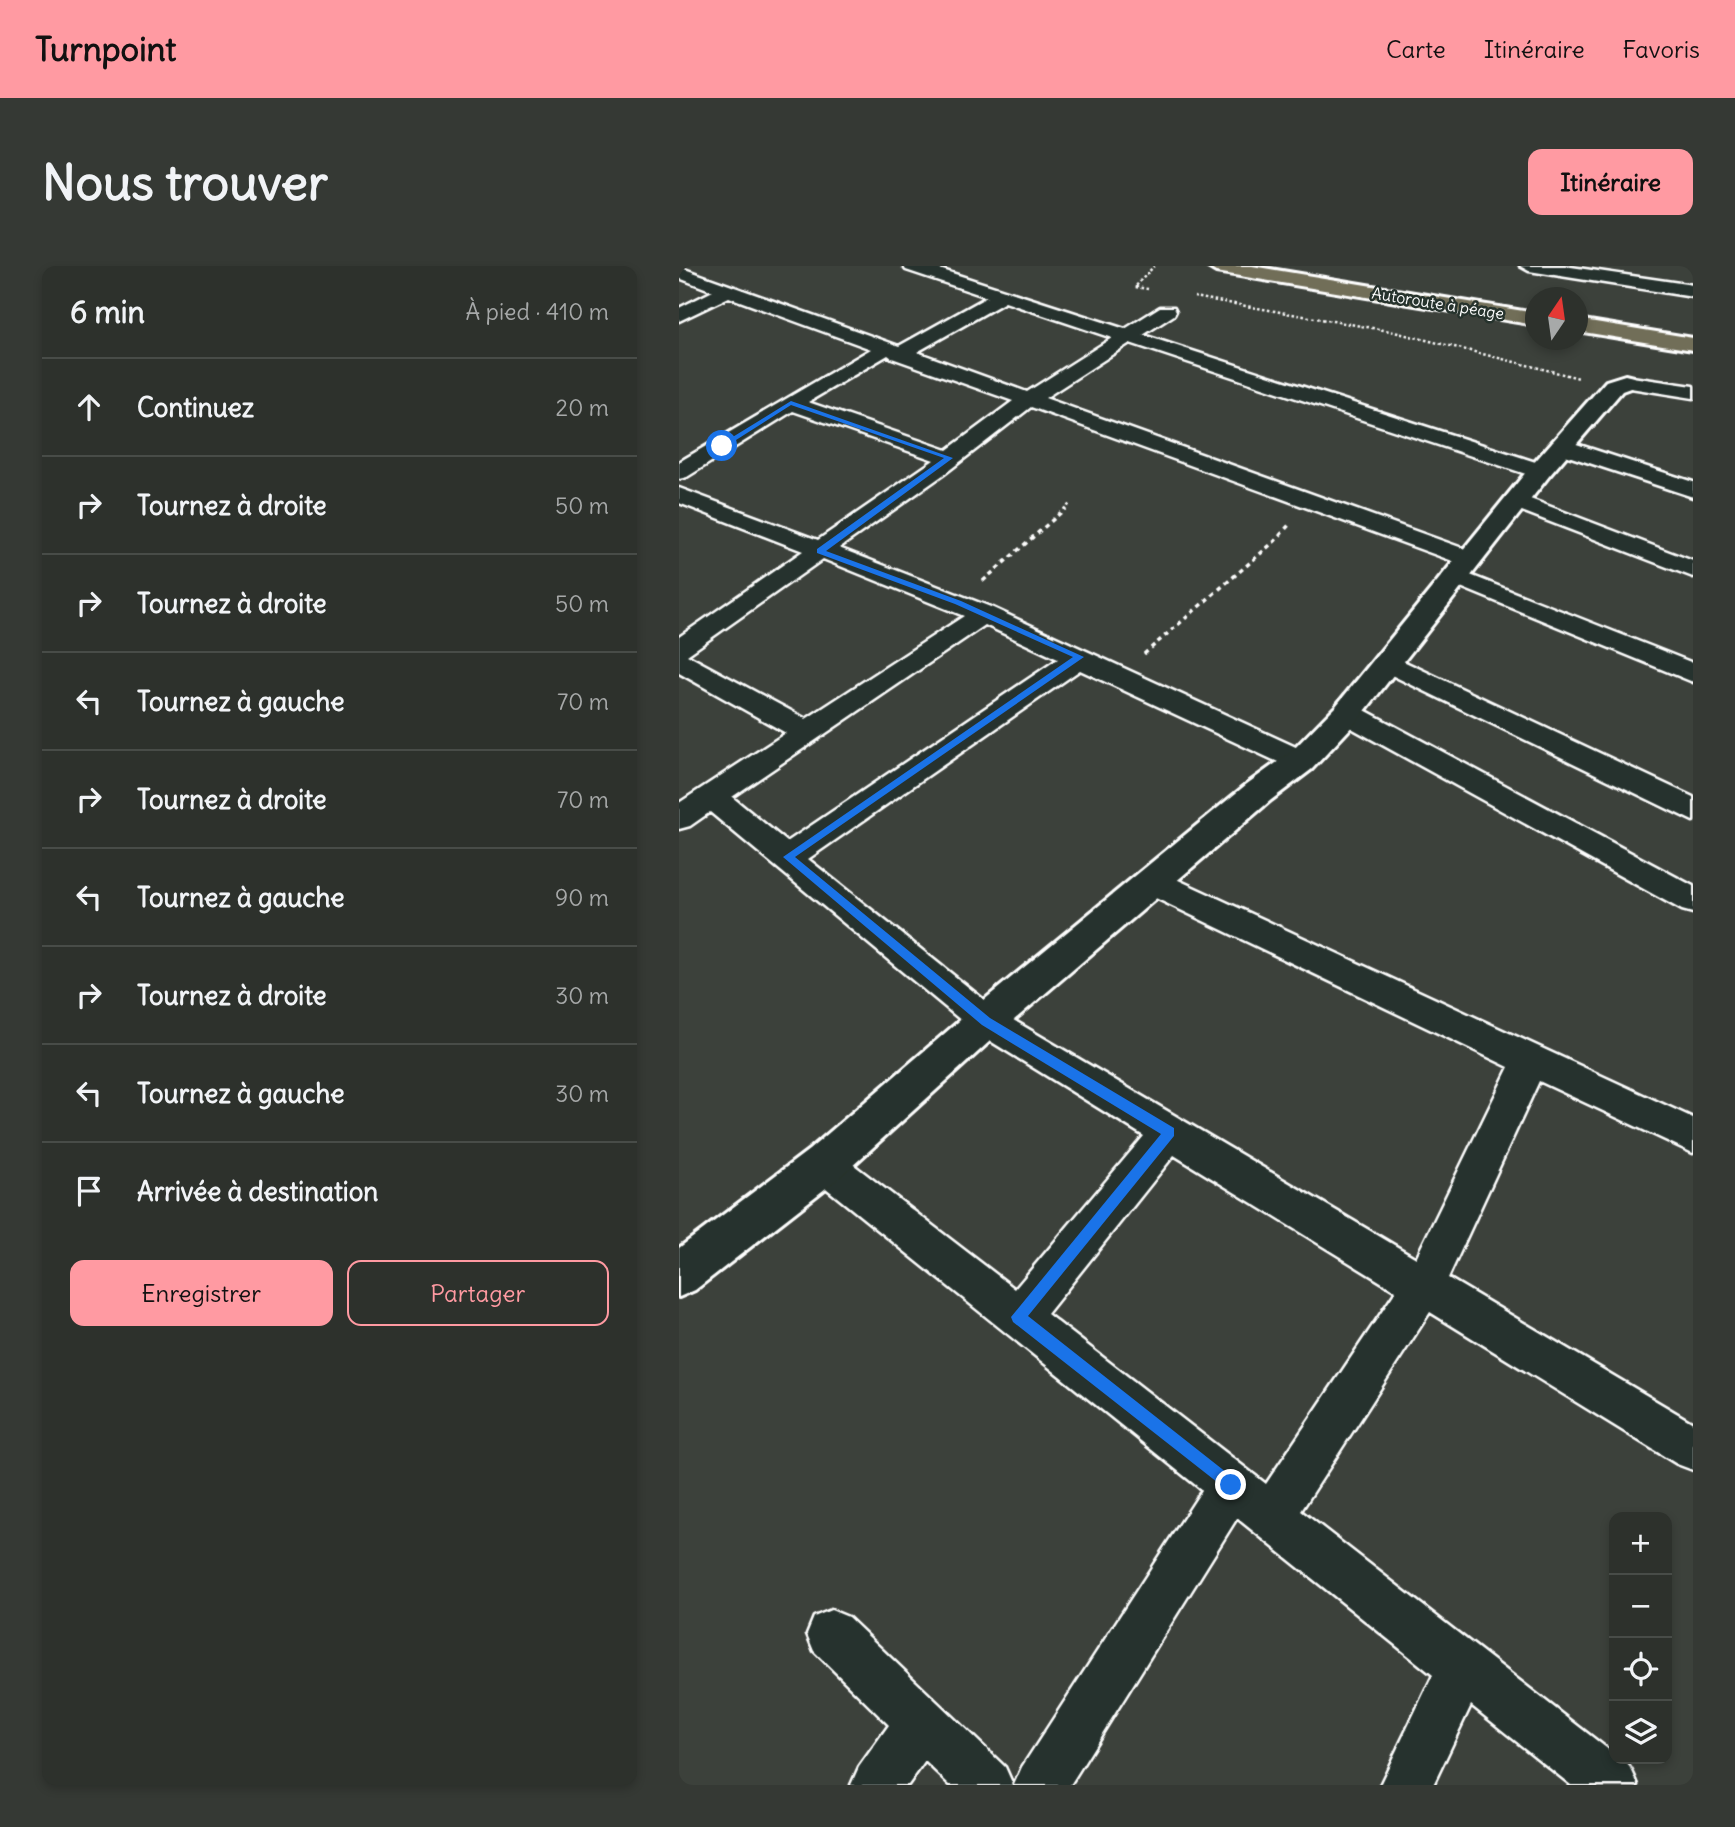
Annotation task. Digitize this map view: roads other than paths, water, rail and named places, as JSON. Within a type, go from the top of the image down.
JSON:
[{"type":"highway","name":"Autoroute à péage","points":[[1216,266],[1525,316]]},
{"type":"highway","points":[[1307,266],[1525,301]]},
{"type":"highway","points":[[1588,312],[1693,328]]},
{"type":"highway","points":[[1588,327],[1693,344]]},
{"type":"street","points":[[912,266],[1128,335],[1551,458],[1693,491]]},
{"type":"street","points":[[1529,266],[1611,272],[1693,291]]},
{"type":"street","points":[[679,272],[1026,401],[1148,441],[1311,500],[1693,673]]},
{"type":"street","points":[[679,315],[729,290]]},
{"type":"street","points":[[679,472],[791,403],[1004,295]]},
{"type":"street","points":[[679,649],[820,551],[1026,401],[1167,311]]},
{"type":"street","points":[[679,1275],[824,1164],[986,1021],[1301,761],[1347,713],[1551,458],[1620,384],[1693,392]]},
{"type":"street","points":[[791,403],[950,458]]},
{"type":"street","points":[[679,495],[971,608],[1301,761]]},
{"type":"street","points":[[1517,501],[1693,570]]},
{"type":"street","points":[[679,818],[807,732],[971,608]]},
{"type":"street","points":[[788,857],[1080,657]]},
{"type":"street","points":[[679,662],[807,732]]},
{"type":"street","points":[[1386,662],[1693,810]]},
{"type":"street","points":[[1347,713],[1693,901]]},
{"type":"street","points":[[710,796],[986,1021],[1693,1448]]},
{"type":"street","points":[[1152,882],[1693,1136]]},
{"type":"street","points":[[1271,1517],[1424,1285],[1531,1059]]},
{"type":"street","points":[[1018,1317],[1170,1132]]},
{"type":"street","points":[[824,1164],[1612,1785]]},
{"type":"street","points":[[1040,1785],[1231,1485]]},
{"type":"street","points":[[831,1634],[987,1785]]},
{"type":"street","points":[[1406,1785],[1463,1668]]},
{"type":"street","points":[[877,1785],[922,1722]]}]
